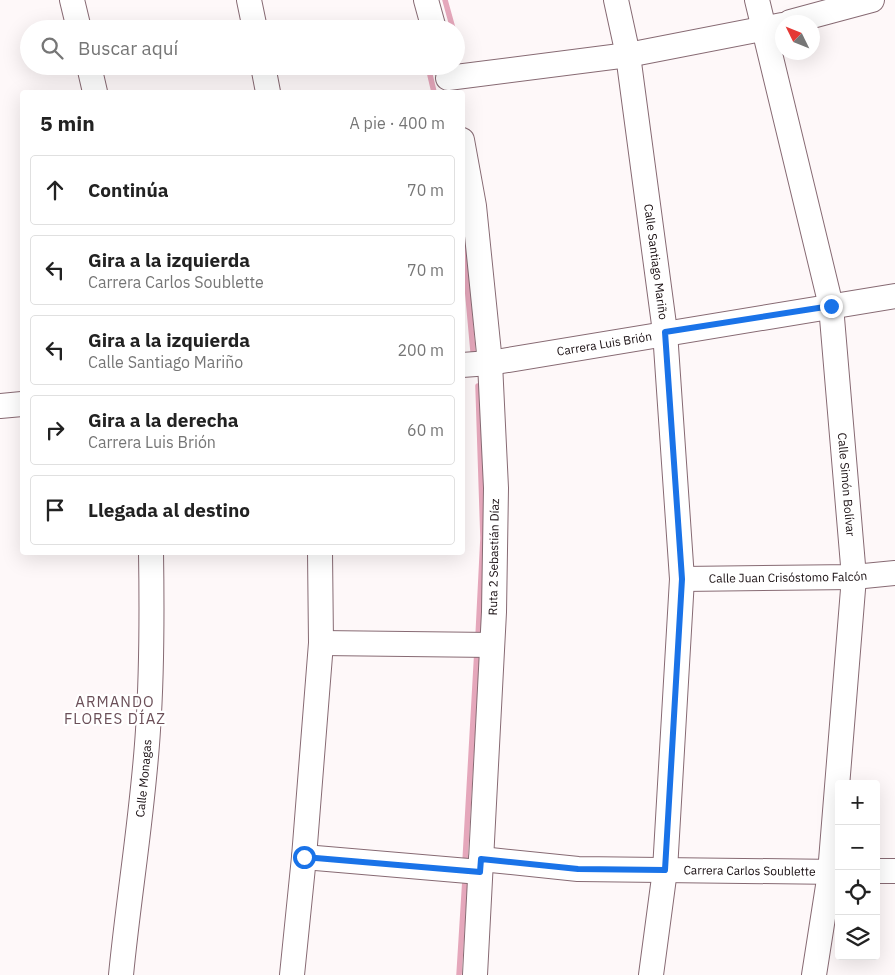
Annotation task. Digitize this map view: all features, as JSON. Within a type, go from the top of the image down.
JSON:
[{"type":"street","points":[[72,0],[78,20]]},
{"type":"street","points":[[249,0],[253,20]]},
{"type":"street","points":[[426,0],[432,20]]},
{"type":"street","name":"Calle Santiago Mariño","points":[[616,0],[628,55],[665,332],[682,579],[665,870],[651,975]]},
{"type":"street","name":"Calle Simón Bolívar","points":[[758,0],[774,27],[831,306],[854,577],[834,872],[814,975]]},
{"type":"street","points":[[816,15],[872,0]]},
{"type":"street","points":[[448,79],[628,55],[774,27]]},
{"type":"street","points":[[91,75],[95,90]]},
{"type":"street","points":[[265,75],[268,90]]},
{"type":"street","name":"Ruta 2 Sebastián Díaz","points":[[465,156],[474,206],[490,363],[496,488],[492,645],[475,975]]},
{"type":"street","name":"Carrera Luis Brión","points":[[465,365],[490,363],[665,332],[895,296]]},
{"type":"street","points":[[0,406],[20,404]]},
{"type":"street","name":"Calle Monagas","points":[[121,975],[148,730],[152,555]]},
{"type":"street","points":[[292,975],[304,857],[321,643],[320,555]]},
{"type":"street","name":"Calle Juan Crisóstomo Falcón","points":[[682,579],[854,577],[895,573]]},
{"type":"street","points":[[321,643],[492,645]]},
{"type":"street","name":"Carrera Carlos Soublette","points":[[304,857],[578,869],[834,872]]},
{"type":"street","points":[[880,871],[895,871]]},
{"type":"waterway","points":[[445,0],[451,20]]},
{"type":"waterway","points":[[430,75],[434,90]]},
{"type":"waterway","points":[[465,263],[473,351]]},
{"type":"waterway","points":[[478,386],[483,538],[478,637]]},
{"type":"waterway","points":[[465,862],[477,650]]},
{"type":"waterway","points":[[459,975],[465,879]]},
{"type":"district","name":"ARMANDO FLORES DÍAZ","points":[[115,710]]},
{"type":"route","points":[[304,857],[480,872],[481,859],[578,869],[665,870],[674,679],[682,579],[665,332],[831,306]]}]
